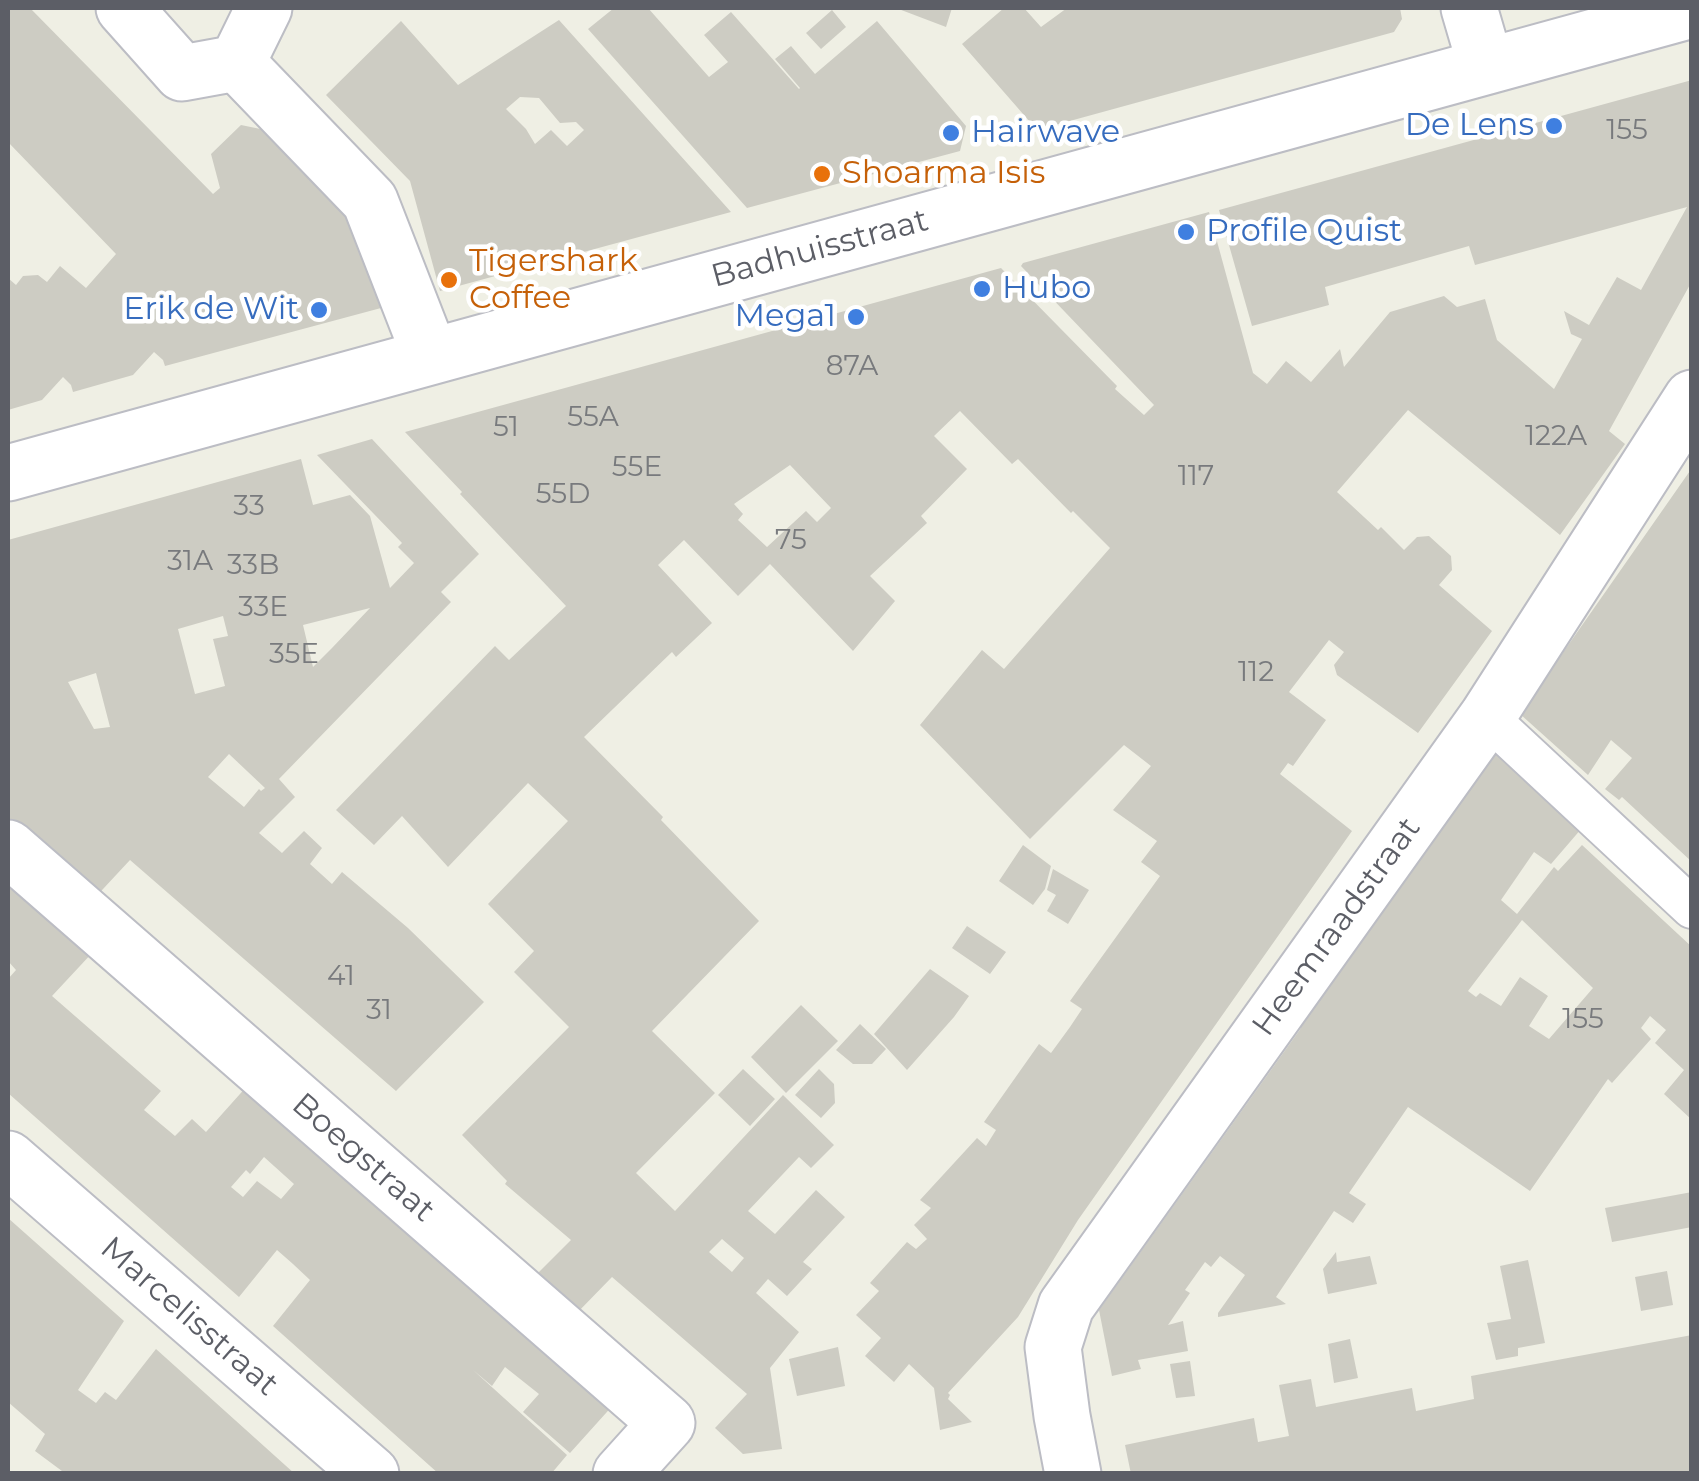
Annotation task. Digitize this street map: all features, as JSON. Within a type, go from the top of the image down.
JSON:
[{"type":"street","points":[[124,8],[182,74],[236,62],[265,8]]},
{"type":"street","points":[[1469,8],[1486,66]]},
{"type":"street","name":"Badhuisstraat","points":[[8,473],[1692,10]]},
{"type":"street","points":[[236,62],[370,200],[430,356]]},
{"type":"street","name":"Heemraadstraat","points":[[1073,1474],[1053,1347],[1066,1306],[1487,717],[1692,398]]},
{"type":"street","name":"Boegstraat","points":[[8,848],[667,1423],[622,1474]]},
{"type":"street","name":"Marcelisstraat","points":[[8,1159],[372,1474]]},
{"type":"lane","points":[[1487,717],[1692,908]]},
{"type":"building","points":[[8,8],[30,8],[213,194],[220,188],[211,154],[241,125],[275,132],[360,229],[381,308],[165,366],[154,352],[133,375],[73,392],[63,377],[42,400],[8,410],[8,278],[16,285],[23,276],[38,275],[47,282],[60,266],[86,288],[116,254],[8,142]]},
{"type":"building","points":[[614,8],[648,8],[709,77],[728,62],[704,35],[731,12],[799,89],[775,59],[791,46],[815,74],[877,21],[966,126],[960,151],[747,208],[588,29]]},
{"type":"building","points":[[896,8],[952,8],[946,27]]},
{"type":"building","points":[[1004,8],[1024,8],[1041,27],[1067,8],[1400,8],[1402,19],[1394,32],[1037,130],[962,44]]},
{"type":"building","points":[[832,10],[846,27],[821,49],[806,33]]},
{"type":"building","points":[[559,20],[731,212],[440,291],[410,181],[326,95],[401,21],[458,85]],"holes":[[[520,97],[539,98],[560,123],[576,122],[584,130],[567,146],[551,130],[535,144],[506,109]]]},
{"type":"building","points":[[1692,80],[1692,281],[1609,431],[1625,444],[1560,535],[1408,410],[1337,492],[1404,550],[1417,537],[1429,536],[1451,556],[1452,570],[1439,585],[1492,631],[1418,733],[1337,675],[1334,665],[1344,652],[1329,640],[1289,692],[1326,720],[1293,766],[1288,763],[1280,774],[1352,831],[1078,1220],[1018,1317],[948,1393],[948,1399],[972,1422],[940,1430],[934,1388],[909,1364],[894,1382],[865,1356],[881,1338],[856,1315],[879,1291],[870,1283],[907,1242],[916,1249],[927,1239],[914,1225],[931,1208],[920,1200],[977,1138],[986,1146],[996,1130],[984,1122],[1039,1044],[1051,1053],[1070,1027],[1082,1009],[1070,1001],[1160,876],[1141,862],[1157,841],[1113,810],[1151,766],[1124,745],[1030,839],[920,725],[982,650],[1004,669],[1110,548],[1018,459],[1012,464],[960,411],[934,436],[967,469],[921,516],[927,523],[870,576],[895,601],[853,651],[770,564],[738,596],[684,540],[658,565],[712,623],[676,657],[672,652],[584,737],[759,921],[652,1031],[715,1093],[636,1173],[675,1211],[783,1095],[834,1145],[811,1168],[799,1157],[748,1211],[775,1234],[816,1190],[845,1217],[803,1262],[812,1269],[787,1296],[768,1279],[756,1293],[799,1332],[770,1368],[782,1449],[743,1454],[715,1428],[747,1394],[612,1277],[576,1314],[533,1278],[571,1240],[505,1184],[507,1181],[462,1135],[569,1027],[514,972],[534,951],[488,904],[568,821],[528,783],[448,867],[402,816],[374,845],[336,810],[495,646],[509,660],[566,606],[405,432],[1001,268],[1144,415],[1154,405],[1021,266],[1209,212],[1253,373],[1267,384],[1286,361],[1311,382],[1340,349],[1344,367],[1390,312],[1444,296],[1457,307],[1485,299],[1497,340],[1554,389],[1582,339],[1571,334],[1564,311],[1589,325],[1617,277],[1641,290],[1687,207],[1475,265],[1469,246],[1325,287],[1329,305],[1252,326],[1219,210]],"holes":[[[790,465],[831,508],[817,522],[806,511],[767,547],[738,520],[743,514],[734,504]],[[722,1239],[744,1258],[732,1272],[709,1252]]]},
{"type":"building","points":[[372,439],[479,554],[441,592],[451,602],[279,779],[295,797],[259,833],[282,853],[304,831],[322,848],[310,864],[332,884],[342,872],[408,928],[484,1002],[396,1091],[130,860],[90,903],[8,831],[8,540],[301,459],[313,505],[350,495],[370,516],[390,588],[414,563],[398,547],[402,543],[317,455]],"holes":[[[370,608],[313,667],[303,625]],[[223,616],[228,636],[213,639],[225,686],[195,694],[178,629]],[[96,673],[110,727],[94,729],[68,682]],[[229,754],[265,788],[259,789],[244,807],[208,777]]]},
{"type":"building","points":[[1692,468],[1692,862],[1622,797],[1619,800],[1605,789],[1632,758],[1611,740],[1588,775],[1520,714]]},
{"type":"building","points":[[1497,747],[1588,821],[1551,864],[1534,852],[1501,900],[1517,914],[1554,867],[1558,871],[1582,845],[1692,947],[1692,1120],[1664,1094],[1684,1070],[1655,1043],[1666,1030],[1650,1016],[1641,1028],[1651,1039],[1612,1083],[1608,1079],[1530,1191],[1408,1107],[1349,1193],[1366,1204],[1353,1223],[1334,1211],[1276,1297],[1286,1304],[1218,1317],[1245,1275],[1220,1256],[1211,1267],[1205,1262],[1185,1290],[1190,1293],[1168,1325],[1183,1321],[1188,1351],[1138,1360],[1141,1369],[1112,1376],[1099,1310]],"holes":[[[1522,920],[1593,988],[1549,1039],[1529,1026],[1548,996],[1520,977],[1501,1006],[1480,993],[1476,997],[1468,991]]]},
{"type":"building","points":[[1023,845],[1051,866],[1045,889],[1033,905],[999,881]]},
{"type":"building","points":[[1053,869],[1089,890],[1068,924],[1047,911],[1056,895],[1047,890]]},
{"type":"building","points":[[8,878],[93,952],[52,996],[161,1091],[144,1110],[175,1136],[192,1119],[206,1132],[248,1085],[615,1403],[570,1453],[523,1412],[539,1394],[505,1367],[492,1386],[473,1370],[567,1455],[551,1474],[439,1474],[273,1326],[310,1280],[293,1264],[277,1250],[239,1297],[8,1093],[8,979],[16,970],[8,961]],"holes":[[[264,1157],[294,1184],[281,1199],[257,1181],[243,1197],[231,1187],[246,1170],[250,1174]]]},
{"type":"building","points":[[967,926],[1006,952],[990,974],[952,948]]},
{"type":"building","points":[[930,969],[969,996],[907,1070],[874,1034]]},
{"type":"building","points":[[801,1005],[838,1041],[786,1093],[751,1057]]},
{"type":"building","points":[[860,1024],[886,1049],[872,1064],[853,1064],[836,1050]]},
{"type":"building","points":[[743,1069],[775,1099],[750,1126],[718,1095]]},
{"type":"building","points":[[819,1069],[834,1084],[835,1103],[821,1118],[795,1095]]},
{"type":"building","points":[[1692,1192],[1692,1227],[1612,1242],[1605,1208]]},
{"type":"building","points":[[8,1218],[124,1321],[78,1390],[96,1403],[105,1392],[116,1400],[156,1349],[295,1474],[66,1474],[35,1451],[45,1434],[8,1402]]},
{"type":"building","points":[[1336,1252],[1337,1262],[1370,1256],[1377,1284],[1328,1294],[1323,1269]]},
{"type":"building","points":[[1528,1260],[1545,1343],[1518,1348],[1518,1356],[1496,1360],[1487,1323],[1511,1319],[1500,1266]]},
{"type":"building","points":[[1667,1271],[1673,1305],[1641,1311],[1635,1277]]},
{"type":"building","points":[[1692,1335],[1692,1474],[1131,1474],[1125,1445],[1254,1418],[1258,1442],[1289,1436],[1279,1385],[1311,1379],[1316,1407],[1412,1388],[1416,1411],[1474,1399],[1471,1376]]},
{"type":"building","points":[[1350,1339],[1358,1378],[1334,1383],[1328,1344]]},
{"type":"building","points":[[838,1347],[845,1386],[797,1396],[789,1359]]},
{"type":"building","points":[[1190,1361],[1195,1396],[1176,1398],[1170,1364]]},
{"type":"place","name":"De Lens","points":[[1554,126]]},
{"type":"place","name":"Hairwave","points":[[951,133]]},
{"type":"place","name":"Shoarma Isis","points":[[822,174]]},
{"type":"place","name":"Profile Quist","points":[[1186,232]]},
{"type":"place","name":"Tigershark Coffee","points":[[449,280]]},
{"type":"place","name":"Hubo","points":[[982,289]]},
{"type":"place","name":"Erik de Wit","points":[[319,310]]},
{"type":"place","name":"Mega1","points":[[856,317]]}]
